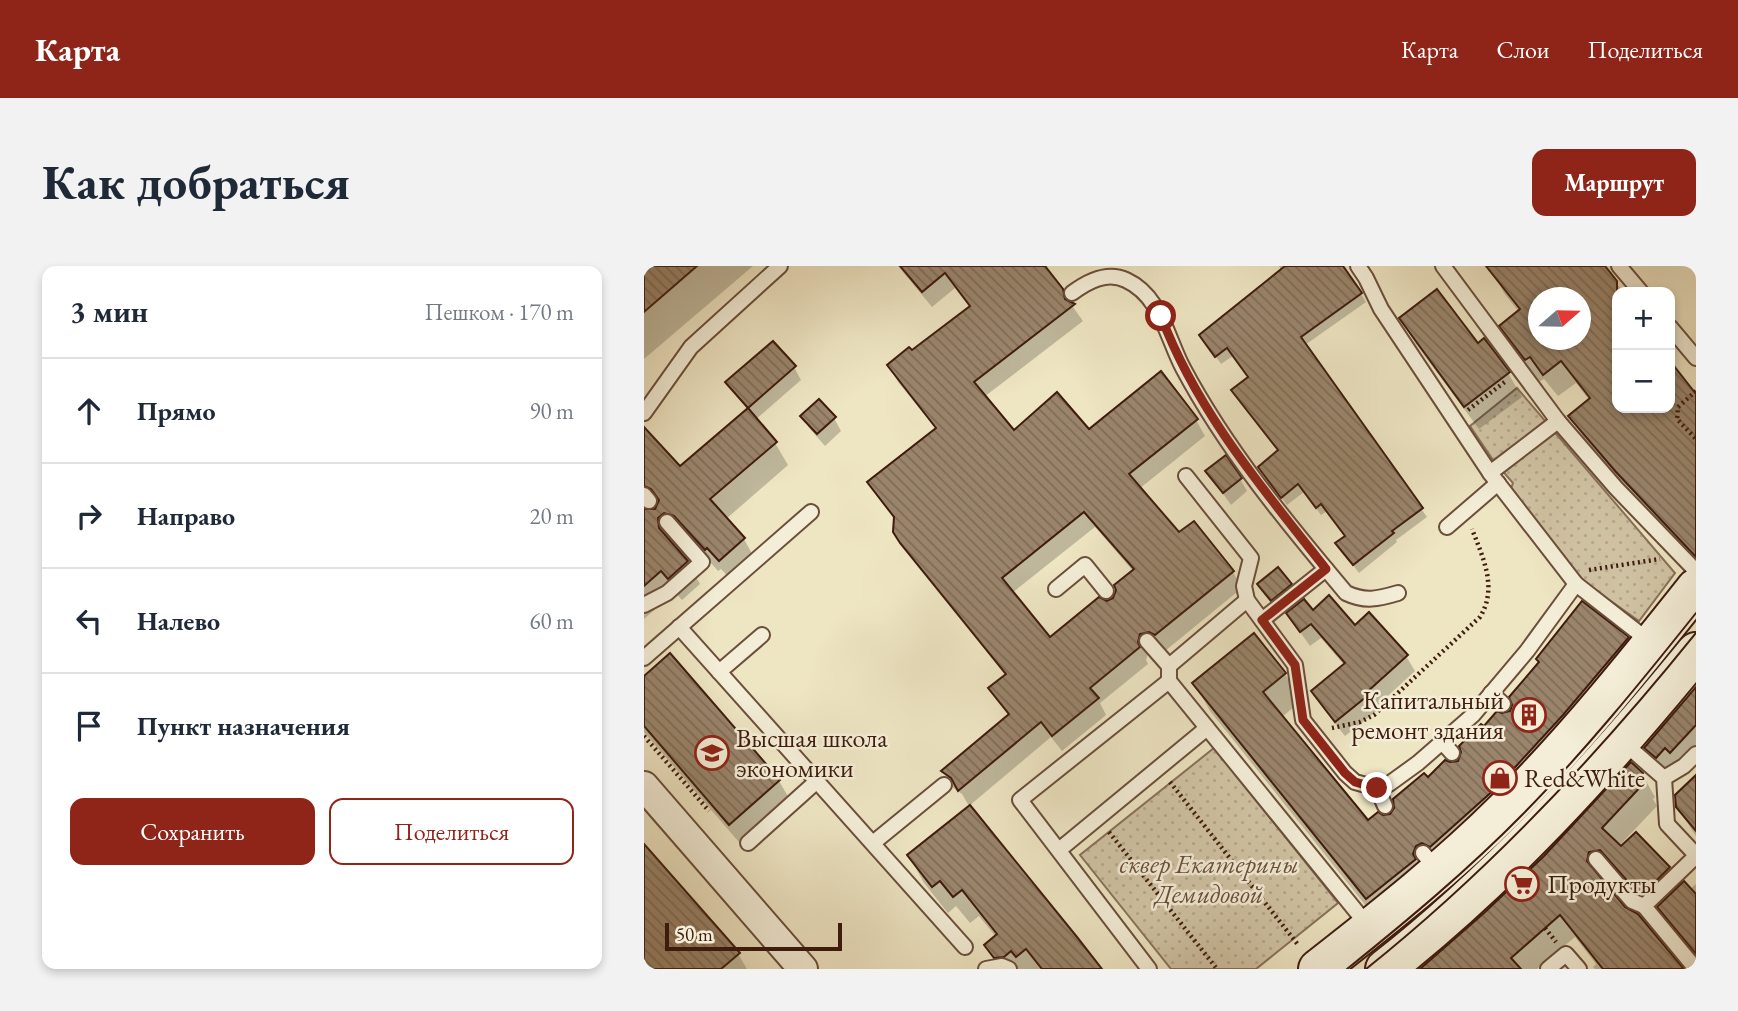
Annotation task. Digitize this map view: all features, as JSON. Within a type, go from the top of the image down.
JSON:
[{"type":"main road","points":[[1310,959],[1370,928],[1431,862],[1499,804],[1550,752],[1591,718],[1696,588]]},
{"type":"main road","points":[[1385,969],[1497,872],[1622,741],[1696,652]]},
{"type":"street","points":[[644,786],[803,969]]},
{"type":"lane","points":[[644,413],[691,348],[780,266]]},
{"type":"lane","points":[[1358,266],[1381,309],[1494,478],[1576,584],[1640,634]]},
{"type":"lane","points":[[1443,266],[1558,421],[1616,488],[1696,571]]},
{"type":"lane","points":[[1619,266],[1637,287]]},
{"type":"lane","points":[[1072,293],[1087,282],[1106,276],[1125,279],[1142,291],[1161,316],[1183,369],[1232,448],[1346,593],[1360,600],[1377,600],[1398,593]]},
{"type":"lane","points":[[1675,333],[1696,358]]},
{"type":"lane","points":[[1447,527],[1494,478],[1558,421]]},
{"type":"lane","points":[[1186,476],[1251,558],[1244,586],[1247,600],[1295,665],[1303,720],[1355,782],[1377,788],[1447,748],[1527,651],[1576,584]]},
{"type":"lane","points":[[644,657],[811,512]]},
{"type":"lane","points":[[644,605],[667,593],[702,562],[667,522]]},
{"type":"lane","points":[[1056,589],[1085,565],[1107,591]]},
{"type":"lane","points":[[1262,620],[1326,569]]},
{"type":"lane","points":[[1149,969],[1020,800],[1169,673],[1247,600]]},
{"type":"lane","points":[[679,627],[965,947]]},
{"type":"lane","points":[[719,672],[762,635]]},
{"type":"lane","points":[[1147,641],[1207,728],[1370,928]]},
{"type":"lane","points":[[1491,693],[1503,704]]},
{"type":"lane","points":[[1059,850],[1207,728]]},
{"type":"lane","points":[[1622,741],[1664,778],[1667,824],[1696,856],[1644,906]]},
{"type":"lane","points":[[1664,778],[1684,766],[1696,754]]},
{"type":"lane","points":[[748,843],[817,781]]},
{"type":"lane","points":[[873,843],[944,785]]},
{"type":"lane","points":[[1377,788],[1385,806]]},
{"type":"lane","points":[[1596,859],[1632,901],[1644,906],[1696,969]]},
{"type":"lane","points":[[1548,969],[1566,954],[1579,969]]},
{"type":"lane","points":[[986,969],[1009,969]]},
{"type":"path","points":[[1455,420],[1520,370]]},
{"type":"path","points":[[1696,391],[1678,407],[1677,419],[1696,439]]},
{"type":"path","points":[[1324,729],[1344,727],[1374,715],[1480,617],[1488,605],[1490,590],[1483,558],[1471,524]]},
{"type":"path","points":[[1586,570],[1665,559]]},
{"type":"path","points":[[644,736],[709,811]]},
{"type":"path","points":[[1158,768],[1310,959]]},
{"type":"path","points":[[1098,818],[1217,969]]},
{"type":"green space","points":[[1517,388],[1675,573],[1639,621],[1584,582],[1510,491],[1513,483],[1493,460],[1470,426]]},
{"type":"green space","name":"сквер Екатерины Демидовой","points":[[1214,748],[1338,903],[1256,969],[1171,969],[1080,855]]},
{"type":"building","points":[[644,266],[697,266],[644,312]]},
{"type":"building","points":[[900,266],[1045,266],[1063,289],[1065,299],[1075,304],[974,382],[1014,430],[1057,392],[1089,429],[1161,371],[1198,419],[1129,474],[1179,532],[1194,521],[1234,571],[1155,635],[1149,632],[1140,634],[1140,647],[1090,688],[1099,698],[1052,736],[1041,722],[958,791],[951,778],[941,771],[1009,714],[988,688],[1006,674],[900,543],[893,532],[894,517],[867,482],[936,428],[887,365],[909,347],[912,350],[970,306],[945,273],[922,292]],"holes":[[[1084,512],[1134,569],[1114,585],[1116,590],[1113,598],[1107,601],[1099,597],[1050,637],[1002,578]]]},
{"type":"building","points":[[1285,266],[1343,266],[1362,293],[1301,337],[1423,508],[1353,565],[1335,543],[1345,536],[1321,504],[1316,508],[1298,484],[1281,498],[1258,467],[1278,450],[1231,390],[1248,377],[1227,348],[1215,357],[1199,335]]},
{"type":"building","points":[[1486,266],[1605,266],[1617,281],[1617,287],[1612,287],[1612,413],[1675,413],[1675,367],[1696,394],[1696,557],[1616,472],[1568,416],[1590,398],[1561,361],[1543,375],[1530,357],[1525,360],[1499,326],[1520,309]]},
{"type":"building","points":[[1437,289],[1478,343],[1484,338],[1510,372],[1464,407],[1399,318]]},
{"type":"building","points":[[773,341],[796,366],[748,408],[725,382]]},
{"type":"building","points":[[819,399],[836,417],[817,434],[800,416]]},
{"type":"building","points":[[748,408],[777,442],[710,499],[745,538],[719,561],[707,548],[705,550],[674,516],[664,513],[658,518],[659,528],[688,561],[668,579],[661,571],[644,586],[644,509],[655,509],[659,500],[651,489],[644,486],[644,427],[680,466]]},
{"type":"building","points":[[1226,455],[1242,478],[1223,493],[1205,471]]},
{"type":"building","points":[[1278,567],[1292,584],[1271,601],[1257,584]]},
{"type":"building","points":[[1329,595],[1355,625],[1369,612],[1408,655],[1367,692],[1371,693],[1335,722],[1311,691],[1345,663],[1311,624],[1300,632],[1286,613],[1304,599],[1313,610]]},
{"type":"building","points":[[1582,601],[1629,637],[1496,788],[1430,847],[1422,843],[1416,846],[1413,854],[1416,859],[1366,899],[1192,683],[1254,633],[1286,673],[1263,692],[1368,820],[1378,812],[1383,815],[1390,814],[1394,808],[1393,799],[1424,773],[1428,777],[1445,760],[1458,761],[1461,752],[1459,746],[1481,724],[1484,726],[1497,711],[1510,711],[1512,705],[1509,697],[1539,662],[1536,659]]},
{"type":"building","name":"Высшая школа экономики","points":[[670,653],[780,780],[729,825],[644,726],[644,676]]},
{"type":"building","points":[[1696,687],[1696,725],[1670,753],[1665,748],[1656,758],[1644,748]]},
{"type":"building","points":[[1631,762],[1643,773],[1640,777],[1645,782],[1602,828],[1621,846],[1636,832],[1670,867],[1642,895],[1600,850],[1589,852],[1587,861],[1625,907],[1638,914],[1684,969],[1603,969],[1560,915],[1511,958],[1521,969],[1420,969],[1544,856]]},
{"type":"building","points":[[1696,775],[1696,831],[1676,807],[1675,795]]},
{"type":"building","points":[[970,805],[1102,969],[1042,969],[1026,949],[1016,957],[1011,951],[1004,957],[994,958],[984,945],[997,934],[962,890],[953,897],[940,881],[932,887],[907,855]]},
{"type":"building","points":[[644,844],[740,953],[721,969],[644,969]]},
{"type":"building","points":[[1684,881],[1696,894],[1696,954],[1657,907]]},
{"type":"tram line","points":[[1347,969],[1437,894],[1523,814],[1590,741],[1696,613]]},
{"type":"tram line","points":[[1366,969],[1499,852],[1581,767],[1696,633]]},
{"type":"place","name":"Капитальный ремонт здания","points":[[1529,715]]},
{"type":"place","name":"Высшая школа экономики","points":[[712,753]]},
{"type":"place","name":"Red&White","points":[[1500,778]]},
{"type":"place","name":"Продукты","points":[[1522,884]]},
{"type":"route","points":[[1161,316],[1183,369],[1232,448],[1326,569],[1262,620],[1295,665],[1303,720],[1345,773],[1355,782],[1377,788]]}]
